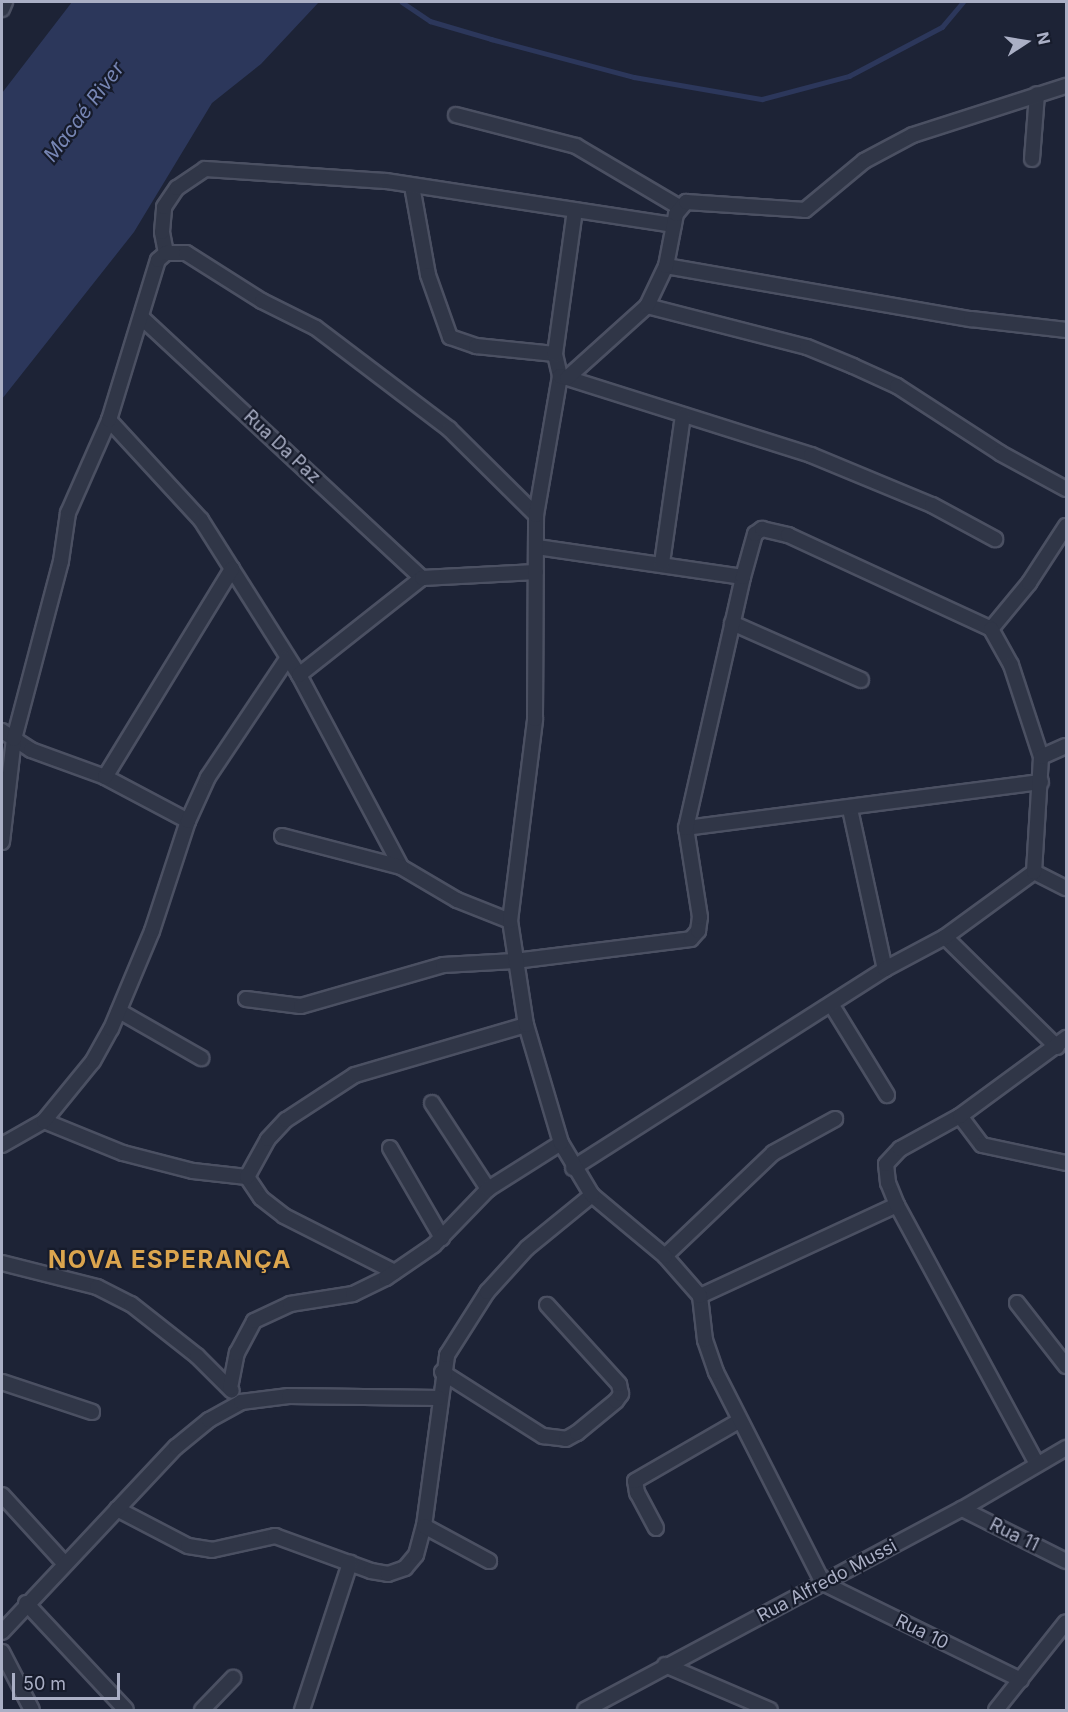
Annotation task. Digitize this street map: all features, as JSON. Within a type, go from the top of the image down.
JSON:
[{"type":"street","points":[[2,9],[5,2]]},
{"type":"street","points":[[679,207],[694,201],[762,210],[805,210],[864,161],[913,135],[1066,86]]},
{"type":"street","points":[[1032,159],[1036,94]]},
{"type":"street","points":[[456,115],[576,146],[679,207]]},
{"type":"street","points":[[166,253],[162,232],[164,207],[177,188],[205,169],[308,173],[674,225]]},
{"type":"street","points":[[412,186],[428,275],[450,337],[476,346],[555,354]]},
{"type":"street","points":[[563,377],[647,306],[666,266],[679,207]]},
{"type":"street","points":[[575,210],[555,354],[563,377],[536,515],[535,719],[516,846],[510,921],[526,1025],[561,1143],[573,1168],[592,1195],[665,1256],[700,1296],[705,1340],[739,1421],[823,1583]]},
{"type":"street","points":[[2,842],[14,740],[61,561],[68,513],[109,420],[158,260],[166,253],[186,253],[262,301],[316,328],[449,429],[536,515]]},
{"type":"street","points":[[666,266],[971,319],[1066,330]]},
{"type":"street","points":[[647,306],[807,347],[853,366],[897,386],[1000,453],[1066,489]]},
{"type":"street","name":"Rua Da Paz","points":[[141,317],[422,578]]},
{"type":"street","points":[[563,377],[811,455],[932,505],[995,539]]},
{"type":"street","points":[[662,563],[683,415]]},
{"type":"street","points":[[109,420],[201,520],[299,675],[401,867]]},
{"type":"street","points":[[992,629],[1029,583],[1066,526]]},
{"type":"street","points":[[246,999],[291,1007],[313,1005],[443,965],[515,961],[691,939],[698,931],[699,917],[686,828],[732,623],[755,534],[768,529],[992,629],[1011,664],[1041,757],[1034,872],[945,937],[885,969],[573,1168]]},
{"type":"street","points":[[537,548],[662,563],[743,577]]},
{"type":"street","points":[[105,777],[133,734],[175,656],[232,569]]},
{"type":"street","points":[[299,675],[422,578],[536,572]]},
{"type":"street","points":[[732,623],[861,680]]},
{"type":"street","points":[[2,1145],[44,1121],[93,1061],[119,1011],[156,921],[188,821],[208,777],[287,659]]},
{"type":"street","points":[[2,730],[31,750],[105,777],[188,821]]},
{"type":"street","points":[[1041,757],[1066,746]]},
{"type":"street","points":[[686,828],[850,809],[1041,782]]},
{"type":"street","points":[[850,809],[885,969]]},
{"type":"street","points":[[282,836],[401,867],[457,900],[510,921]]},
{"type":"street","points":[[1034,872],[1066,888]]},
{"type":"street","points":[[945,937],[1062,1043],[960,1116],[891,1155],[885,1172],[897,1205],[1037,1464]]},
{"type":"street","points":[[831,1004],[887,1095]]},
{"type":"street","points":[[119,1011],[201,1058]]},
{"type":"street","points":[[247,1177],[268,1139],[286,1120],[355,1075],[526,1025]]},
{"type":"street","points":[[432,1103],[488,1189]]},
{"type":"street","points":[[960,1116],[982,1145],[1066,1163]]},
{"type":"street","points":[[665,1256],[773,1153],[835,1119]]},
{"type":"street","points":[[44,1121],[123,1153],[193,1171],[247,1177],[261,1198],[284,1216],[395,1272]]},
{"type":"street","points":[[230,1388],[237,1353],[254,1321],[290,1304],[353,1294],[395,1272],[442,1238],[488,1189],[561,1143]]},
{"type":"street","points":[[390,1148],[442,1238]]},
{"type":"street","points":[[117,1509],[188,1546],[212,1550],[275,1536],[388,1574],[405,1568],[416,1555],[424,1526],[442,1372],[447,1355],[488,1292],[536,1239],[592,1195]]},
{"type":"street","points":[[700,1296],[897,1205]]},
{"type":"street","points":[[2,1263],[97,1287],[131,1304],[197,1356],[241,1402]]},
{"type":"street","points":[[1017,1303],[1066,1366]]},
{"type":"street","points":[[442,1372],[543,1436],[566,1439],[577,1433],[616,1401],[621,1394],[619,1384],[547,1305]]},
{"type":"street","points":[[2,1382],[92,1412]]},
{"type":"street","points":[[2,1632],[26,1603],[176,1447],[209,1420],[241,1402],[289,1396],[439,1398]]},
{"type":"street","points":[[656,1528],[637,1493],[635,1481],[739,1421]]},
{"type":"street","name":"Rua Alfredo Mussi","points":[[585,1710],[665,1665],[962,1509],[1066,1448]]},
{"type":"street","points":[[2,1495],[64,1563]]},
{"type":"street","name":"Rua 11","points":[[962,1509],[1066,1561]]},
{"type":"street","points":[[424,1526],[489,1561]]},
{"type":"street","points":[[302,1710],[350,1563]]},
{"type":"street","name":"Rua 10","points":[[823,1583],[1021,1680]]},
{"type":"street","points":[[26,1603],[126,1710]]},
{"type":"street","points":[[996,1710],[1066,1622]]},
{"type":"street","points":[[2,1652],[32,1710]]},
{"type":"street","points":[[665,1665],[770,1710]]},
{"type":"street","points":[[202,1710],[233,1678]]},
{"type":"water","name":"Macaé River","points":[[72,2],[319,2],[261,64],[212,103],[134,232],[2,399],[2,93]]},
{"type":"waterway","points":[[402,2],[430,21],[491,39],[634,77],[762,99],[849,76],[942,27],[963,2]]},
{"type":"district","name":"NOVA ESPERANÇA","points":[[170,1260]]}]
